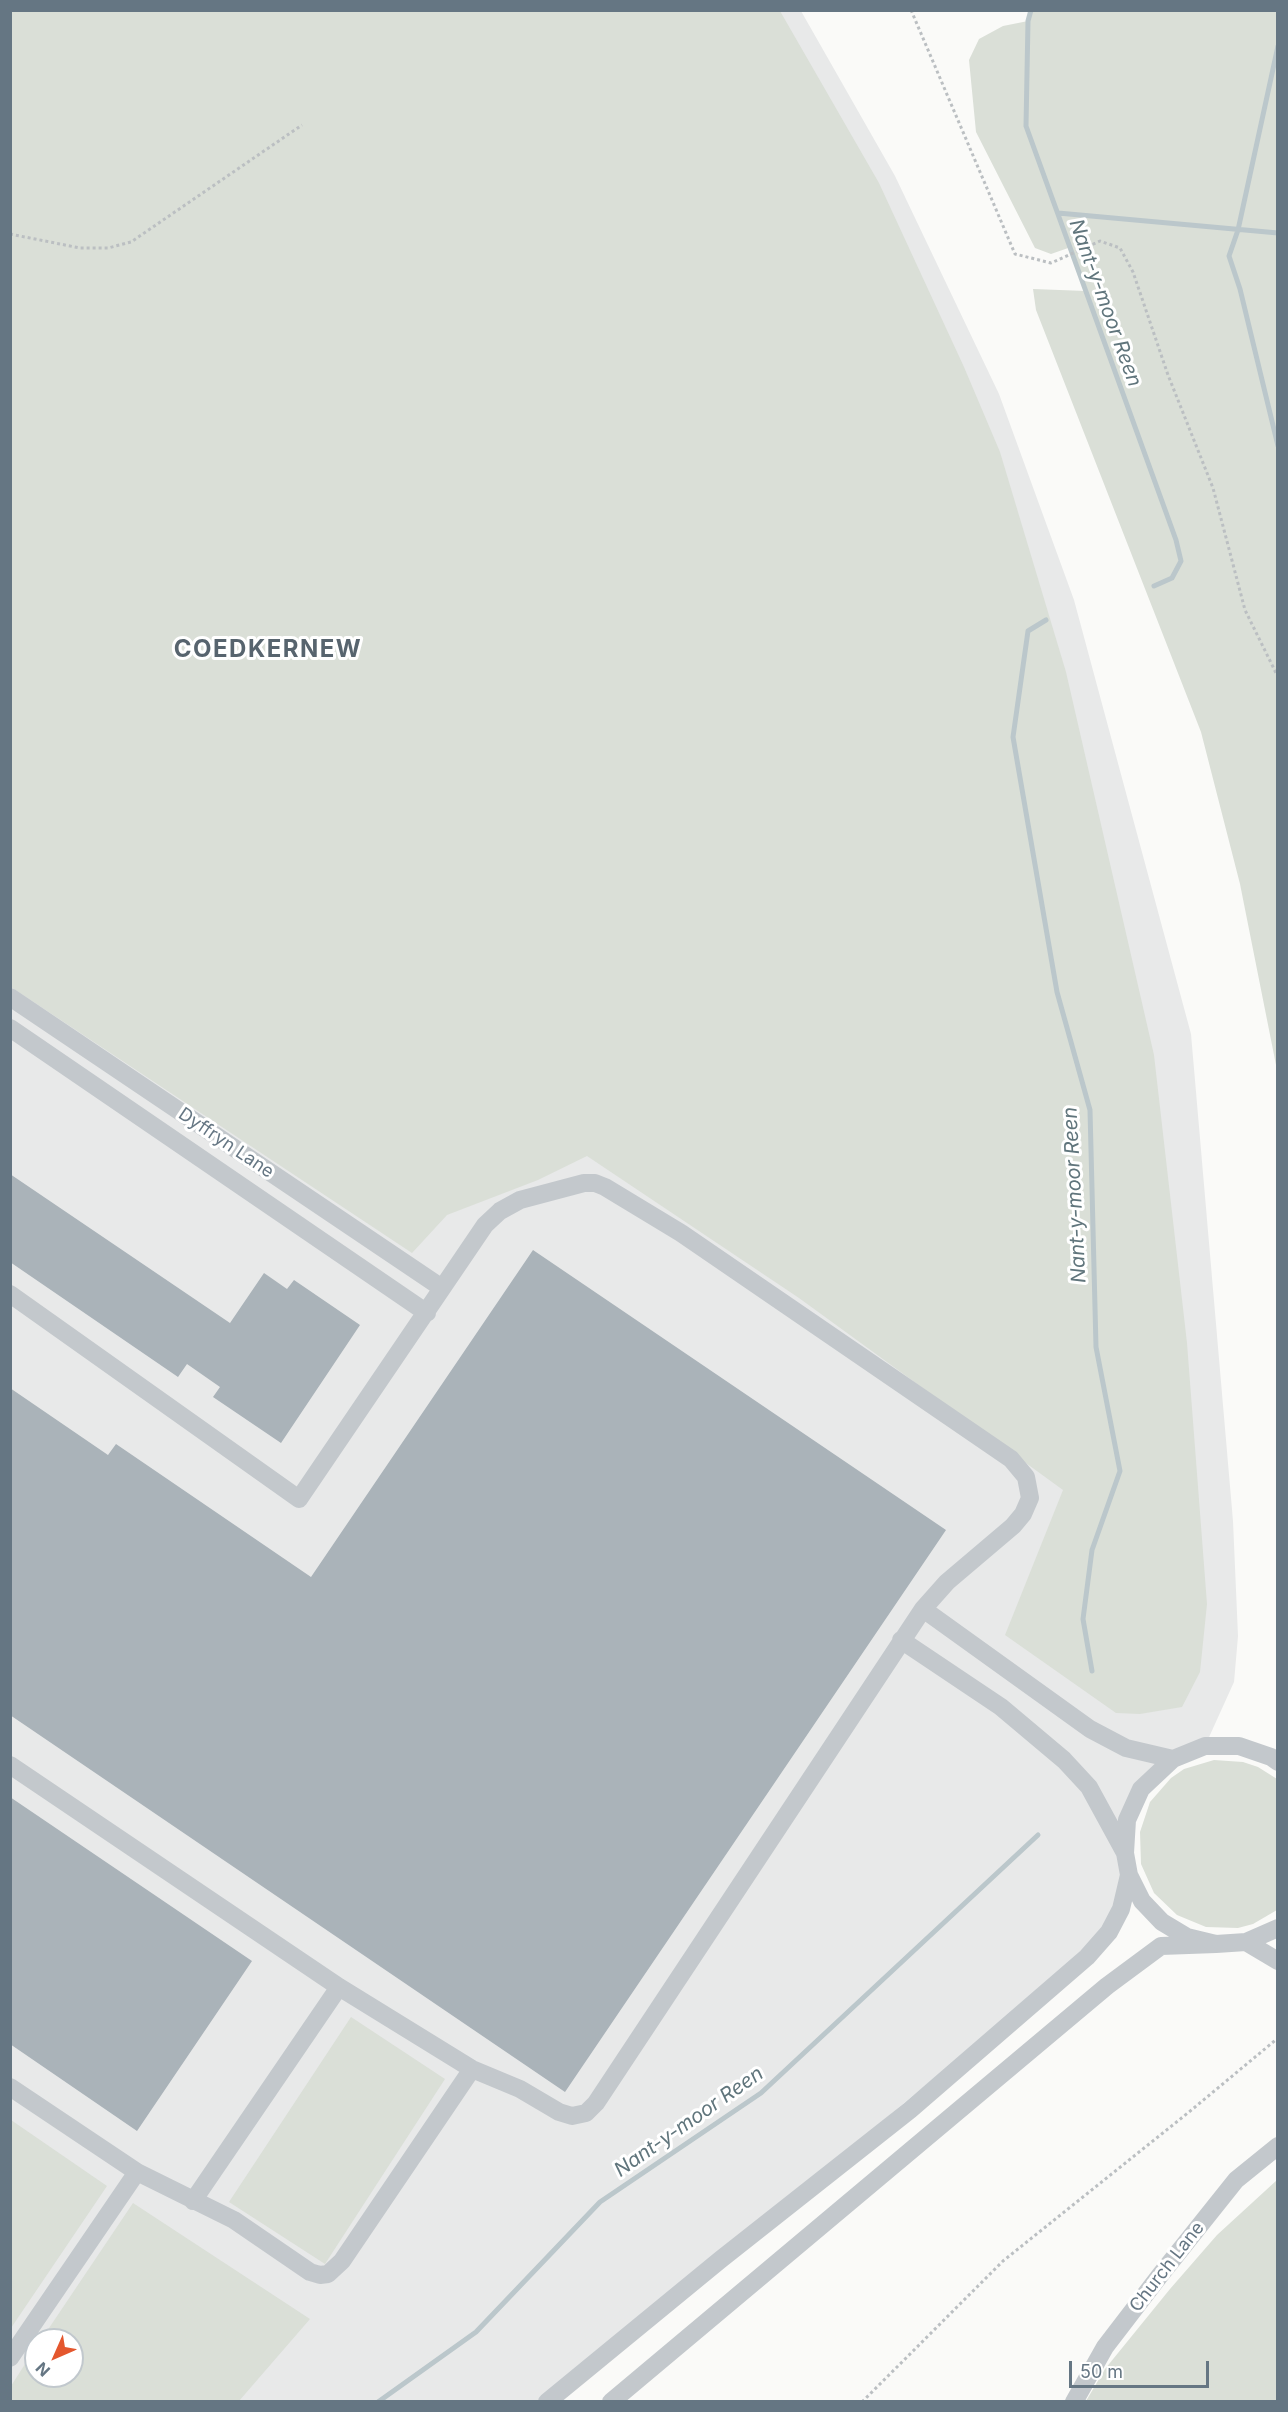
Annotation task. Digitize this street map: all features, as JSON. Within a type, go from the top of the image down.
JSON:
[{"type":"street","name":"Dyffryn Lane","points":[[10,997],[442,1288]]},
{"type":"street","name":"Dyffryn Lane","points":[[10,1028],[427,1312]]},
{"type":"street","points":[[10,1294],[299,1499],[485,1225],[500,1211],[520,1200],[584,1183],[595,1183],[681,1233],[1011,1459],[1026,1477],[1030,1498],[1018,1520],[947,1582],[923,1610],[596,2103],[586,2113],[572,2116],[559,2112],[520,2089],[472,2069],[339,1987],[10,1765]]},
{"type":"street","points":[[923,1610],[1090,1728],[1126,1748],[1173,1759]]},
{"type":"street","points":[[902,1640],[1001,1707],[1064,1760],[1089,1787],[1125,1853]]},
{"type":"street","points":[[1216,1944],[1187,1937],[1162,1922],[1142,1901],[1129,1875],[1125,1853],[1128,1820],[1141,1789],[1173,1759],[1205,1746],[1239,1746],[1271,1757],[1278,1762]]},
{"type":"street","points":[[547,2402],[720,2260],[910,2110],[1087,1957],[1109,1932],[1121,1909],[1129,1875]]},
{"type":"street","points":[[611,2402],[1107,1986],[1161,1946],[1246,1942],[1278,1928]]},
{"type":"street","points":[[1246,1942],[1278,1960]]},
{"type":"street","points":[[193,2201],[339,1987]]},
{"type":"street","points":[[10,2087],[136,2172],[234,2220],[310,2272],[328,2274],[342,2261],[472,2069]]},
{"type":"street","name":"Church Lane","points":[[1074,2402],[1105,2347],[1168,2265],[1236,2180],[1278,2146]]},
{"type":"street","points":[[10,2358],[136,2172]]},
{"type":"path","points":[[911,10],[1016,254],[1051,263],[1100,241],[1120,248],[1133,272],[1168,375],[1213,488],[1245,610],[1278,677]]},
{"type":"path","points":[[10,234],[80,248],[108,248],[131,242],[302,125]]},
{"type":"path","points":[[862,2402],[1003,2261],[1278,2038]]},
{"type":"shaded area","points":[[10,11],[780,11],[879,183],[964,367],[1000,452],[1066,672],[1154,1055],[1187,1343],[1207,1604],[1200,1672],[1182,1707],[1140,1714],[1116,1713],[1005,1635],[1063,1490],[799,1298],[587,1156],[538,1180],[447,1215],[412,1253],[11,987]]},
{"type":"shaded area","points":[[11,11],[801,11],[895,176],[999,394],[1074,600],[1191,1034],[1233,1521],[1238,1636],[1234,1682],[1205,1746],[1141,1789],[1109,1932],[547,2401],[11,2402]]},
{"type":"shaded area","points":[[1031,11],[1277,11],[1277,1070],[1240,884],[1201,732],[1036,310],[1033,289],[1086,291],[1071,247],[1051,254],[1035,248],[976,132],[969,60],[979,39],[1003,26],[1028,21]]},
{"type":"shaded area","points":[[1214,1760],[1243,1762],[1258,1767],[1277,1779],[1277,1910],[1253,1924],[1238,1928],[1206,1927],[1177,1915],[1154,1893],[1141,1864],[1140,1832],[1150,1802],[1171,1778],[1184,1769]]},
{"type":"shaded area","points":[[351,2017],[445,2079],[325,2264],[229,2202]]},
{"type":"shaded area","points":[[11,2120],[107,2186],[11,2328]]},
{"type":"shaded area","points":[[1277,2180],[1277,2401],[1086,2401],[1105,2369],[1170,2289],[1217,2235]]},
{"type":"shaded area","points":[[133,2203],[310,2319],[239,2401],[11,2401],[11,2386],[24,2366],[24,2388],[84,2388],[84,2328],[49,2328]]},
{"type":"building","points":[[10,1174],[230,1323],[264,1273],[287,1289],[294,1280],[360,1325],[281,1443],[213,1397],[220,1387],[187,1364],[178,1377],[10,1262]]},
{"type":"building","points":[[533,1250],[946,1530],[565,2092],[10,1715],[10,1388],[108,1455],[116,1444],[311,1577]]},
{"type":"building","points":[[10,1797],[252,1961],[137,2131],[10,2044]]},
{"type":"waterway","name":"Nant-y-moor Reen","points":[[1031,10],[1028,21],[1026,126],[1176,540],[1181,561],[1172,578],[1154,586]]},
{"type":"waterway","points":[[1278,46],[1238,230],[1229,256],[1240,289],[1278,446]]},
{"type":"waterway","points":[[1058,213],[1278,233]]},
{"type":"waterway","name":"Nant-y-moor Reen","points":[[1046,620],[1028,631],[1013,737],[1057,992],[1090,1110],[1096,1347],[1120,1471],[1092,1550],[1083,1619],[1092,1671]]},
{"type":"waterway","name":"Nant-y-moor Reen","points":[[378,2402],[476,2332],[600,2202],[761,2093],[1038,1835]]},
{"type":"district","name":"COEDKERNEW","points":[[268,650]]}]
